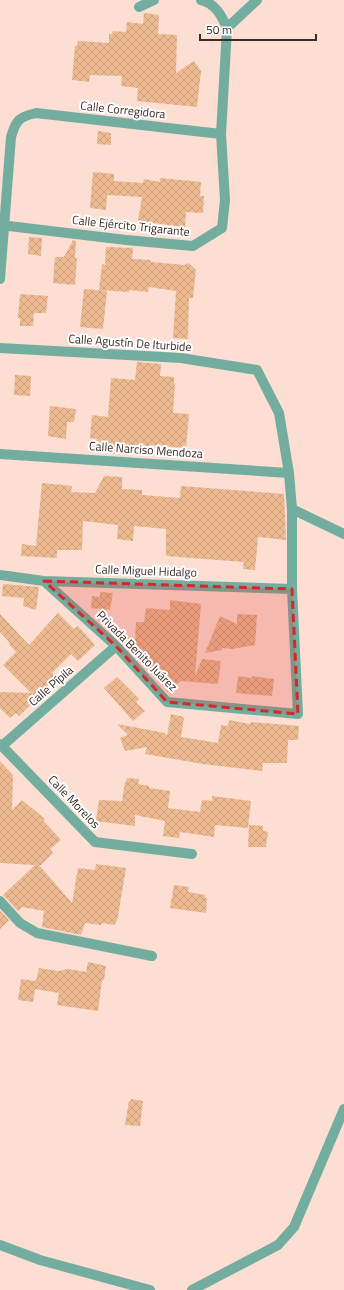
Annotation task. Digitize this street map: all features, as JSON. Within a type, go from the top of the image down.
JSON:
[{"type":"street","points":[[138,7],[154,0]]},
{"type":"street","points":[[201,0],[205,1],[221,14],[228,28],[221,134]]},
{"type":"street","points":[[228,28],[257,0]]},
{"type":"street","name":"Calle Corregidora","points":[[2,225],[11,137],[15,125],[23,116],[36,113],[221,134]]},
{"type":"street","name":"Calle Ejército Trigarante","points":[[2,225],[126,240],[193,246],[222,228],[225,200],[221,134]]},
{"type":"street","points":[[0,279],[2,225]]},
{"type":"street","name":"Calle Agustín De Iturbide","points":[[0,348],[181,358],[257,370],[279,413],[289,473]]},
{"type":"street","name":"Calle Narciso Mendoza","points":[[0,454],[289,473]]},
{"type":"street","points":[[289,473],[292,509],[292,589]]},
{"type":"street","points":[[292,509],[344,534]]},
{"type":"street","name":"Calle Miguel Hidalgo","points":[[0,575],[44,581],[292,589]]},
{"type":"street","name":"Privada Benito Juárez","points":[[44,581],[116,646],[167,702],[298,714],[292,589]]},
{"type":"street","name":"Calle Pípila","points":[[1,745],[116,646]]},
{"type":"street","name":"Calle Morelos","points":[[1,745],[95,842],[192,854]]},
{"type":"street","points":[[0,901],[20,923],[37,933],[152,956]]},
{"type":"street","points":[[192,1290],[278,1245],[294,1227],[344,1109]]},
{"type":"street","points":[[0,1245],[40,1260],[150,1290]]},
{"type":"highlighted area","points":[[44,581],[292,589],[298,714],[167,702],[116,646]]},
{"type":"building","points":[[144,13],[159,15],[158,34],[177,35],[176,73],[194,61],[201,71],[197,107],[137,101],[138,88],[121,86],[122,76],[90,75],[89,82],[72,80],[75,46],[77,46],[78,41],[109,43],[109,34],[112,34],[113,31],[126,32],[127,22],[143,24]]},
{"type":"building","points":[[98,131],[111,133],[111,145],[97,144]]},
{"type":"building","points":[[93,172],[114,174],[114,181],[143,183],[144,179],[160,182],[160,178],[201,182],[200,196],[204,196],[203,213],[186,212],[185,227],[138,221],[142,197],[107,195],[106,210],[90,208]]},
{"type":"building","points":[[29,237],[42,238],[41,256],[28,254]]},
{"type":"building","points":[[73,240],[76,241],[75,258],[77,258],[75,285],[53,283],[55,257],[64,257]]},
{"type":"building","points":[[106,247],[133,248],[132,259],[184,265],[189,263],[196,270],[193,298],[189,298],[188,339],[173,338],[176,291],[149,287],[148,292],[129,290],[129,292],[99,290],[102,264],[105,265]]},
{"type":"building","points":[[84,289],[107,291],[103,329],[80,327]]},
{"type":"building","points":[[20,294],[48,296],[46,313],[34,313],[33,326],[20,326],[20,318],[18,318]]},
{"type":"building","points":[[137,362],[161,364],[160,376],[174,377],[173,413],[189,414],[186,448],[149,445],[148,451],[129,449],[129,455],[98,452],[99,441],[96,441],[97,439],[90,438],[92,415],[108,417],[111,378],[135,380]]},
{"type":"building","points":[[15,375],[31,376],[30,396],[14,395]]},
{"type":"building","points":[[50,406],[76,409],[74,422],[67,422],[66,439],[48,436]]},
{"type":"building","points":[[104,476],[122,477],[122,489],[142,490],[142,495],[180,498],[181,486],[284,494],[286,540],[258,537],[255,570],[243,569],[244,562],[166,556],[166,529],[134,526],[133,541],[117,539],[118,525],[83,521],[82,550],[57,550],[57,558],[21,556],[22,544],[36,546],[42,483],[72,486],[71,492],[95,493]]},
{"type":"building","points":[[3,584],[39,587],[36,610],[23,606],[24,598],[2,596]]},
{"type":"building","points":[[100,592],[113,593],[110,610],[91,608],[92,596],[100,597]]},
{"type":"building","points":[[170,600],[201,604],[195,676],[202,659],[221,661],[218,684],[181,681],[167,692],[168,678],[160,677],[161,671],[152,670],[126,641],[135,642],[136,622],[144,622],[146,608],[170,610]]},
{"type":"building","points":[[58,613],[74,629],[78,626],[95,645],[78,661],[71,654],[52,673],[55,676],[51,679],[53,680],[47,686],[49,688],[19,716],[16,713],[10,718],[0,708],[0,692],[31,693],[3,665],[16,652],[0,632],[0,614],[29,645]]},
{"type":"building","points":[[237,614],[257,615],[255,645],[232,649],[222,648],[222,650],[205,653],[220,616],[237,624]]},
{"type":"building","points":[[238,676],[274,679],[272,696],[236,693]]},
{"type":"building","points":[[117,677],[139,699],[136,702],[145,711],[133,721],[104,688]]},
{"type":"building","points":[[171,714],[184,717],[181,737],[218,743],[221,725],[228,726],[229,720],[250,724],[251,722],[299,726],[298,740],[288,740],[287,763],[263,763],[262,771],[203,764],[145,754],[147,747],[125,751],[120,738],[128,735],[117,724],[165,733],[167,736]]},
{"type":"building","points":[[0,761],[13,775],[12,810],[22,800],[45,819],[43,820],[61,840],[50,849],[53,853],[41,865],[39,865],[72,903],[78,868],[95,870],[96,864],[126,868],[117,922],[116,921],[115,925],[85,923],[81,935],[42,927],[44,911],[22,907],[18,911],[3,895],[35,865],[0,863]]},
{"type":"building","points":[[127,778],[139,779],[138,784],[149,786],[149,788],[170,791],[168,808],[200,812],[202,800],[212,801],[212,796],[251,801],[248,828],[215,825],[214,837],[180,832],[179,838],[163,836],[165,821],[135,815],[135,826],[96,821],[99,800],[122,801]]},
{"type":"building","points":[[249,825],[263,826],[263,831],[268,832],[266,847],[248,847]]},
{"type":"building","points":[[174,885],[189,887],[188,892],[205,895],[205,898],[207,898],[206,913],[170,908]]},
{"type":"building","points":[[0,911],[9,920],[0,929]]},
{"type":"building","points":[[88,962],[106,966],[104,980],[102,980],[98,1011],[57,1005],[59,993],[35,989],[33,1002],[18,1000],[21,979],[36,981],[39,968],[59,971],[68,969],[86,972]]},
{"type":"building","points":[[131,1099],[143,1101],[140,1126],[125,1125],[129,1101],[130,1102]]}]
